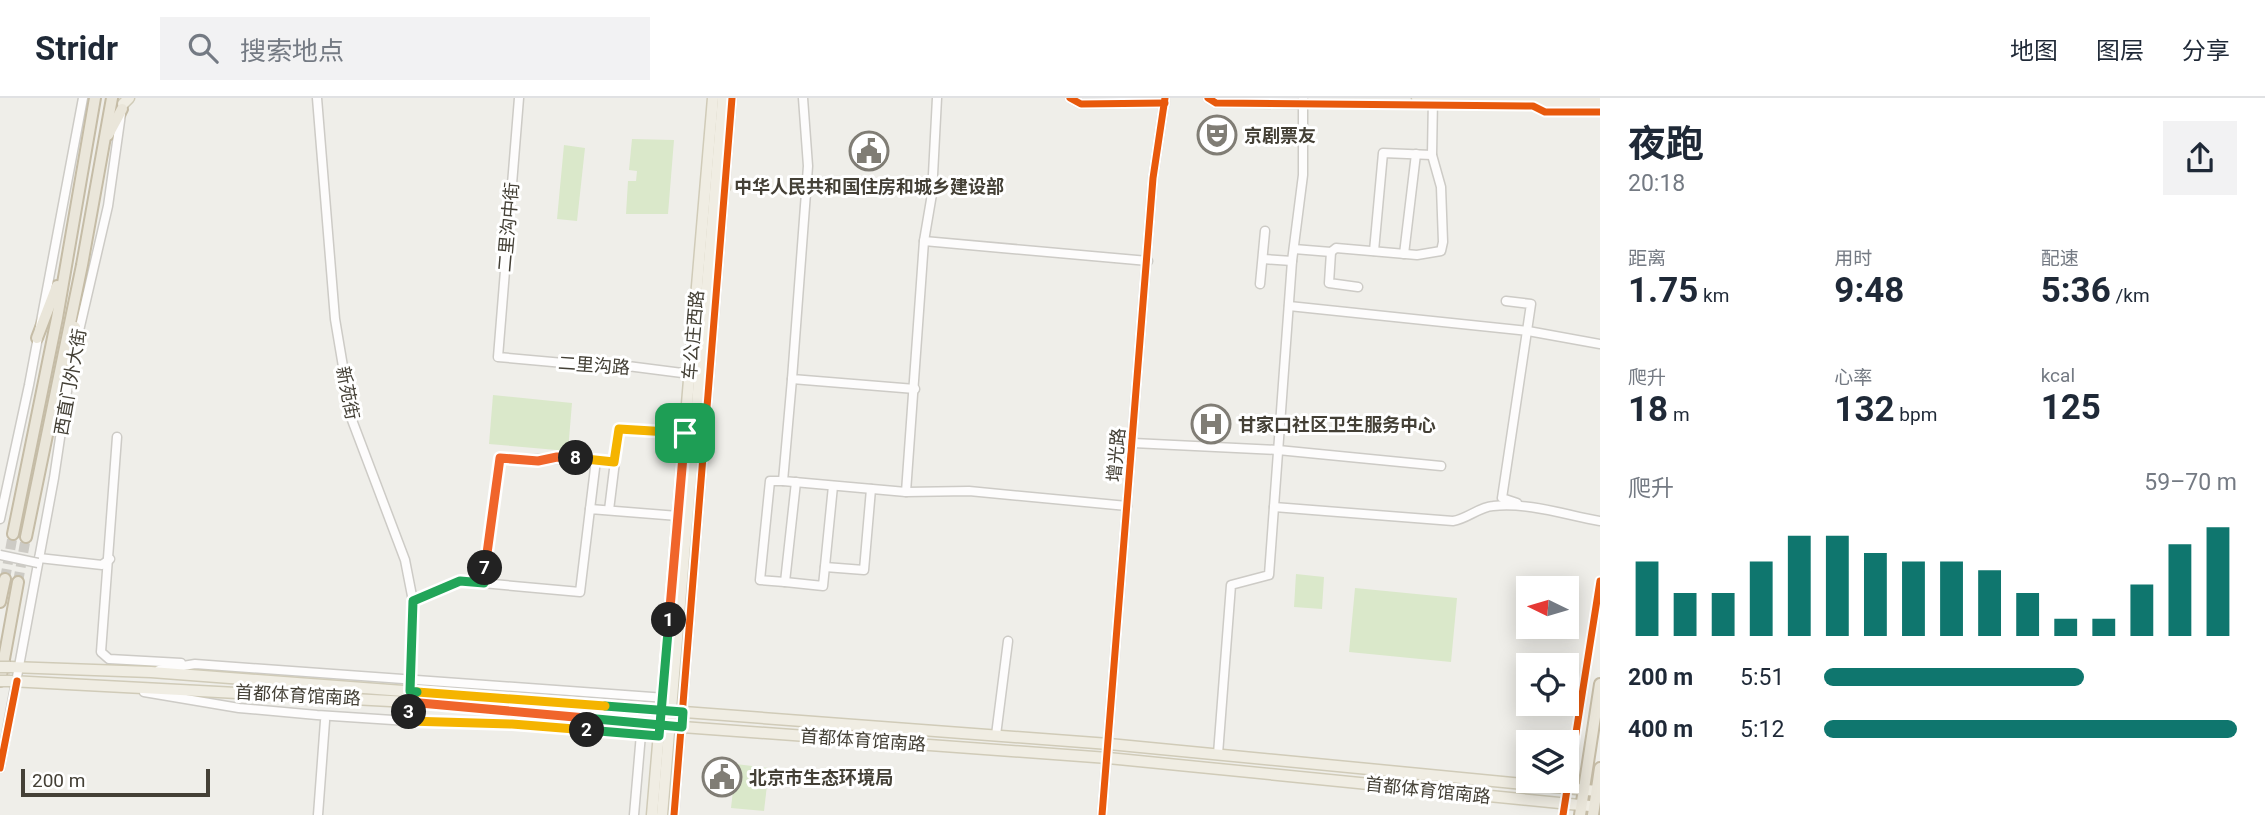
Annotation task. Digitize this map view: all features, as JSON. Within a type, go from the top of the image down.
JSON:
[{"type":"highway","name":"西直门外大街","points":[[13,534],[67,261],[95,98]]},
{"type":"highway","name":"西直门外大街","points":[[26,537],[82,265],[112,98]]},
{"type":"highway","points":[[103,144],[125,102]]},
{"type":"highway","points":[[37,338],[67,261]]},
{"type":"highway","points":[[71,363],[82,265]]},
{"type":"highway","points":[[0,602],[5,579]]},
{"type":"highway","points":[[7,681],[18,582]]},
{"type":"highway","points":[[1581,810],[1600,684]]},
{"type":"highway","points":[[1594,811],[1600,768]]},
{"type":"main road","name":"车公庄西路","points":[[667,698],[678,516],[713,98]]},
{"type":"main road","name":"车公庄西路","points":[[667,698],[723,98]]},
{"type":"main road","points":[[1417,98],[1600,98]]},
{"type":"main road","points":[[1531,98],[1545,107],[1600,107]]},
{"type":"main road","points":[[715,206],[725,187]]},
{"type":"main road","name":"首都体育馆南路","points":[[10,667],[150,672],[996,735],[1597,791]]},
{"type":"main road","name":"首都体育馆南路","points":[[7,681],[131,689],[410,691],[664,731],[682,727],[1108,758],[1594,811]]},
{"type":"main road","points":[[652,815],[667,698]]},
{"type":"main road","points":[[662,815],[664,731]]},
{"type":"street","points":[[0,519],[83,98]]},
{"type":"street","name":"新苑街","points":[[317,98],[335,324],[352,420],[405,560],[413,601],[408,721]]},
{"type":"street","name":"二里沟中街","points":[[498,357],[519,98]]},
{"type":"street","points":[[674,815],[732,98]]},
{"type":"street","points":[[783,481],[808,166],[803,98]]},
{"type":"street","points":[[1070,98],[1081,103],[1165,100]]},
{"type":"street","points":[[1208,98],[1216,103],[1303,101],[1303,175],[1292,261],[1269,575],[1231,585],[1218,754]]},
{"type":"street","points":[[1294,248],[1331,252],[1336,248],[1404,254],[1441,251],[1441,187],[1432,155],[1433,98]]},
{"type":"street","points":[[906,492],[924,241],[932,194],[937,99]]},
{"type":"street","name":"增光路","points":[[1102,815],[1153,178],[1165,100]]},
{"type":"street","name":"西直门外大街","points":[[0,768],[7,681],[38,560],[71,363],[108,206],[125,102]]},
{"type":"street","points":[[1374,251],[1383,153],[1432,155]]},
{"type":"street","points":[[1404,254],[1416,154]]},
{"type":"street","points":[[1260,284],[1265,232]]},
{"type":"street","points":[[924,241],[1148,261]]},
{"type":"street","points":[[1331,252],[1329,283],[1358,287]]},
{"type":"street","points":[[1263,259],[1292,261]]},
{"type":"street","points":[[1506,301],[1531,304],[1502,498],[1527,505]]},
{"type":"street","points":[[1289,306],[1528,331],[1600,344]]},
{"type":"street","name":"二里沟路","points":[[498,357],[597,366],[612,364],[690,374]]},
{"type":"street","points":[[792,379],[915,389]]},
{"type":"street","points":[[609,510],[619,429],[685,433]]},
{"type":"street","points":[[117,437],[101,652],[109,659],[195,664]]},
{"type":"street","points":[[1133,443],[1278,450],[1441,466]]},
{"type":"street","points":[[484,583],[500,458],[538,461],[557,457],[614,462]]},
{"type":"street","points":[[413,601],[460,581],[580,592],[596,460]]},
{"type":"street","points":[[833,485],[823,586],[760,580],[770,481],[796,482],[833,485],[906,492],[969,491],[1127,506]]},
{"type":"street","points":[[785,582],[796,482]]},
{"type":"street","points":[[825,567],[863,570],[871,489]]},
{"type":"street","points":[[1274,507],[1453,521],[1465,519],[1490,506],[1523,506],[1600,521]]},
{"type":"street","points":[[590,509],[678,516]]},
{"type":"street","points":[[0,555],[102,565],[110,559]]},
{"type":"street","points":[[996,735],[1008,641]]},
{"type":"street","name":"首都体育馆南路","points":[[150,672],[195,664],[410,691],[667,698]]},
{"type":"street","name":"首都体育馆南路","points":[[131,689],[239,708],[641,734],[664,731]]},
{"type":"street","points":[[318,815],[325,721]]},
{"type":"street","points":[[634,815],[641,734]]},
{"type":"green space","points":[[632,139],[674,140],[668,214],[626,214],[628,181],[636,181],[637,171],[629,170]]},
{"type":"green space","points":[[564,145],[585,148],[577,221],[557,219]]},
{"type":"green space","points":[[493,395],[572,403],[568,451],[489,444]]},
{"type":"green space","points":[[1296,574],[1324,577],[1322,609],[1294,607]]},
{"type":"green space","points":[[1355,588],[1457,598],[1451,662],[1349,652]]},
{"type":"green space","points":[[736,764],[769,768],[764,811],[731,808]]},
{"type":"tunnel","points":[[5,579],[13,534]]},
{"type":"tunnel","points":[[18,582],[26,537]]},
{"type":"cycle path","points":[[674,815],[732,98]]},
{"type":"cycle path","points":[[1070,98],[1081,104],[1165,103]]},
{"type":"cycle path","points":[[1102,815],[1153,178],[1165,98]]},
{"type":"cycle path","points":[[1208,98],[1216,103],[1533,106],[1545,112],[1600,112]]},
{"type":"cycle path","points":[[1563,815],[1600,581]]},
{"type":"cycle path","points":[[0,768],[17,681]]},
{"type":"place","name":"京剧票友","points":[[1217,135]]},
{"type":"place","name":"中华人民共和国住房和城乡建设部","points":[[869,151]]},
{"type":"place","name":"甘家口社区卫生服务中心","points":[[1211,424]]},
{"type":"place","name":"北京市生态环境局","points":[[722,777]]},
{"type":"route","points":[[685,433],[619,429],[614,462],[557,457],[538,461],[500,458],[484,583],[460,581],[413,601],[410,691],[661,711],[683,712],[682,727],[660,725],[409,702],[408,721],[512,724],[659,736],[660,725],[661,711],[662,697],[685,433]]}]
